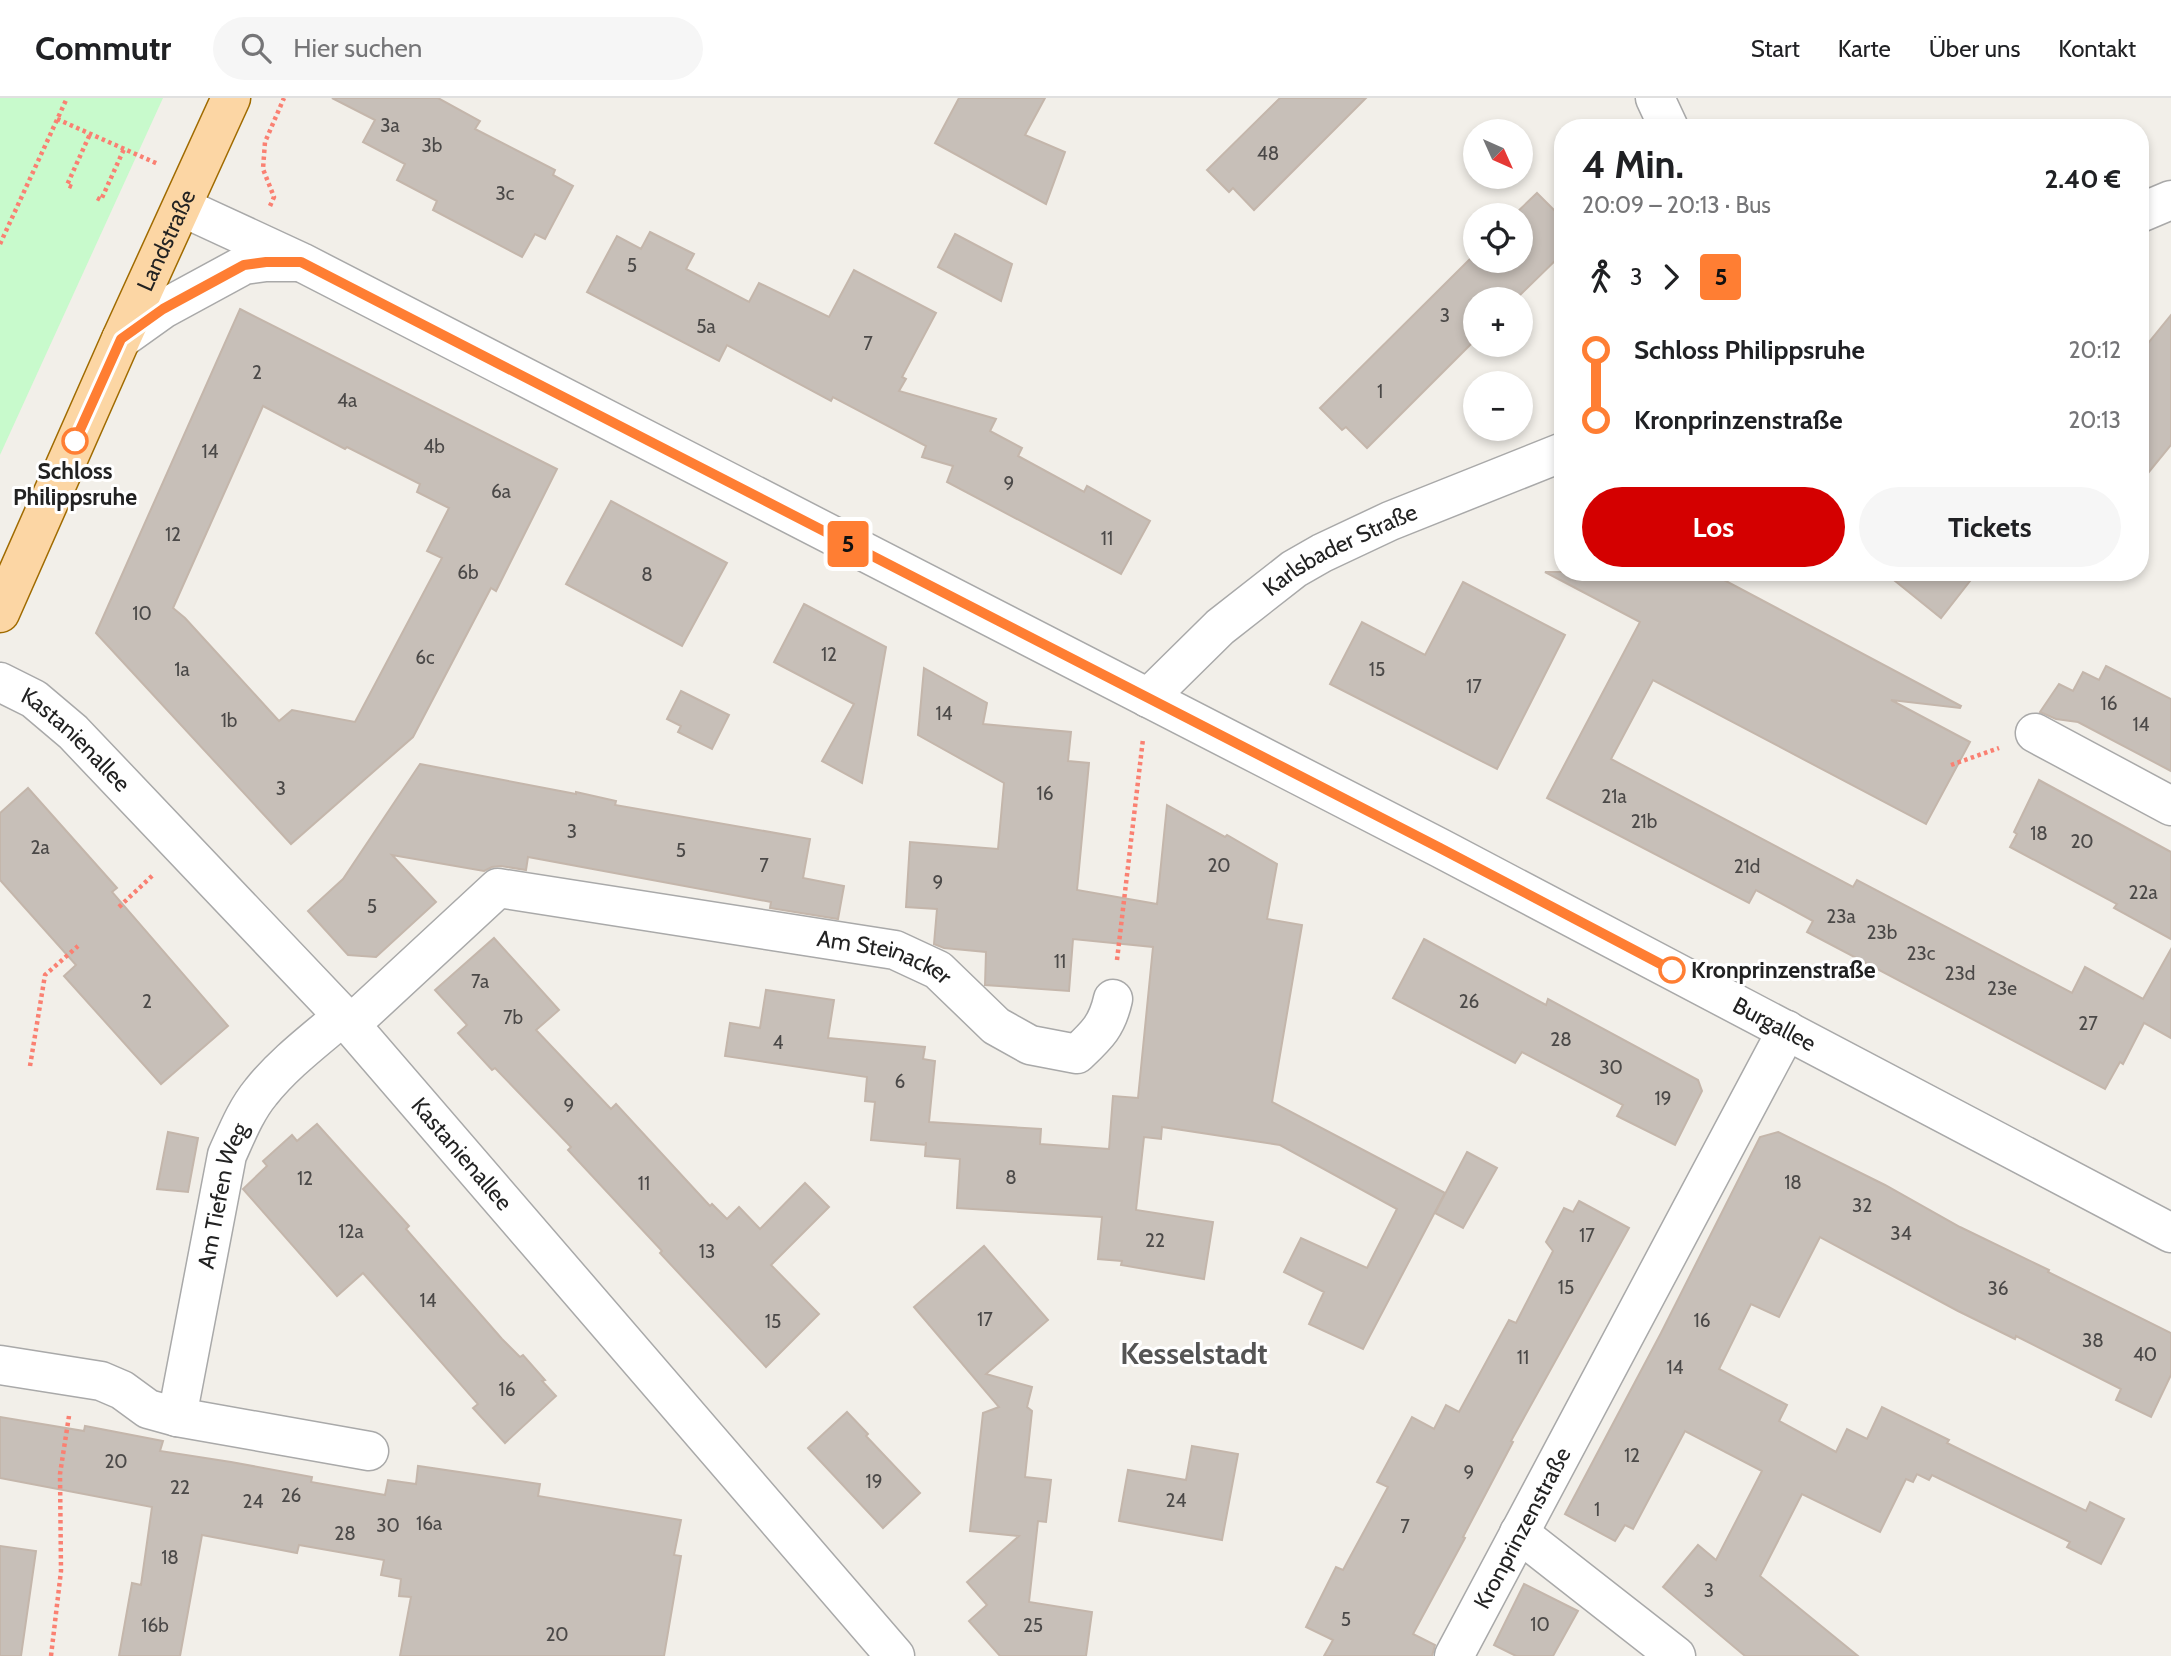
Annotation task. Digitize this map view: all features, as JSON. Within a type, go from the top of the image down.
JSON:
[{"type":"main road","name":"Landstraße","points":[[0,613],[121,339],[232,98]]},
{"type":"street","points":[[1655,98],[1666,119]]},
{"type":"street","name":"Burgallee","points":[[188,194],[255,240],[1440,848],[2171,1233]]},
{"type":"street","points":[[2149,209],[2171,200]]},
{"type":"street","points":[[121,339],[163,309],[244,265],[301,262]]},
{"type":"street","name":"Karlsbader Straße","points":[[1148,698],[1220,627],[1276,582],[1312,558],[1390,521],[1554,456]]},
{"type":"street","name":"Kastanienallee","points":[[0,682],[34,699],[63,722],[346,1021],[895,1656]]},
{"type":"street","points":[[2035,733],[2171,806]]},
{"type":"street","name":"Am Steinacker","points":[[346,1021],[498,888],[894,950],[938,970],[996,1026],[1030,1045],[1077,1054],[1097,1035],[1109,1017],[1113,999]]},
{"type":"street","name":"Am Tiefen Weg","points":[[177,1417],[227,1155],[244,1118],[261,1092],[284,1068],[346,1021]]},
{"type":"street","name":"Kronprinzenstraße","points":[[1454,1656],[1787,1030]]},
{"type":"street","points":[[0,1365],[101,1381],[122,1390],[148,1409],[177,1417],[369,1451]]},
{"type":"street","points":[[1520,1534],[1676,1656]]},
{"type":"path","points":[[0,244],[67,98]]},
{"type":"path","points":[[255,240],[274,197],[264,169],[265,142],[284,98]]},
{"type":"path","points":[[57,119],[124,149],[188,194]]},
{"type":"path","points":[[72,187],[67,185],[90,134]]},
{"type":"path","points":[[97,198],[101,200],[124,149]]},
{"type":"path","points":[[1113,999],[1148,698]]},
{"type":"path","points":[[1951,765],[2035,733]]},
{"type":"path","points":[[119,907],[183,847]]},
{"type":"path","points":[[30,1066],[45,975],[78,946]]},
{"type":"path","points":[[51,1656],[61,1571],[60,1474],[75,1377]]},
{"type":"green space","points":[[0,98],[163,98],[0,455]]},
{"type":"building","points":[[332,98],[438,98],[480,121],[475,129],[555,170],[553,175],[573,186],[545,239],[535,234],[522,257],[433,210],[437,201],[397,180],[405,164],[363,142],[375,120]]},
{"type":"building","points":[[959,98],[1045,98],[1025,135],[1065,152],[1046,204],[935,143]]},
{"type":"building","points":[[1280,98],[1366,98],[1254,210],[1233,188],[1229,192],[1207,170]]},
{"type":"building","points":[[1537,193],[1554,210],[1554,262],[1528,287],[1463,287],[1463,352],[1367,448],[1346,427],[1342,430],[1320,408],[1463,266],[1463,273],[1533,273],[1533,203],[1527,203]]},
{"type":"building","points":[[650,232],[694,254],[686,269],[749,302],[759,283],[829,317],[854,270],[936,313],[902,377],[906,379],[899,391],[996,419],[990,431],[1022,448],[1018,456],[1084,492],[1087,486],[1150,521],[1121,574],[947,482],[953,466],[922,457],[926,446],[833,397],[831,401],[727,345],[719,361],[587,292],[617,236],[641,249]]},
{"type":"building","points":[[955,234],[1012,264],[1001,301],[938,267]]},
{"type":"building","points":[[240,309],[557,469],[496,591],[491,588],[413,737],[291,844],[96,633]],"holes":[[[263,406],[345,449],[347,447],[420,484],[417,492],[449,508],[427,551],[442,558],[355,722],[292,710],[279,721],[173,608]]]},
{"type":"building","points":[[2171,315],[2171,445],[2149,472],[2149,342]]},
{"type":"building","points":[[611,501],[727,563],[682,646],[566,584]]},
{"type":"building","points":[[1562,581],[1726,581],[1961,706],[1891,700],[1970,742],[1926,824],[1653,680],[1611,759],[1853,887],[1857,880],[2072,993],[2085,967],[2143,999],[2171,949],[2171,1038],[2144,1023],[2123,1064],[2120,1062],[2105,1089],[1807,932],[1813,921],[1756,890],[1749,903],[1547,798],[1640,622]]},
{"type":"building","points":[[1895,581],[1970,581],[1941,618]]},
{"type":"building","points":[[1463,582],[1565,635],[1497,769],[1330,684],[1362,622],[1425,655]]},
{"type":"building","points":[[804,604],[886,647],[862,783],[822,761],[854,704],[774,662]]},
{"type":"building","points":[[2106,666],[2171,699],[2171,771],[2078,722],[2056,719],[2040,712],[2059,684],[2073,691],[2083,672],[2099,680]]},
{"type":"building","points":[[924,668],[987,703],[983,724],[1071,732],[1068,761],[1089,763],[1077,890],[1157,904],[1167,805],[1277,864],[1267,919],[1302,925],[1272,1102],[1445,1193],[1363,1349],[1309,1324],[1324,1292],[1284,1272],[1301,1238],[1367,1268],[1397,1209],[1280,1145],[1162,1127],[1161,1139],[1144,1137],[1136,1210],[1213,1222],[1204,1279],[1121,1265],[1122,1261],[1098,1259],[1102,1217],[957,1208],[960,1159],[925,1156],[926,1145],[871,1140],[875,1102],[865,1101],[867,1077],[725,1056],[730,1023],[760,1028],[766,990],[834,1000],[828,1038],[925,1047],[923,1059],[935,1061],[929,1122],[1041,1129],[1040,1144],[1109,1149],[1113,1096],[1138,1098],[1153,947],[1073,939],[1069,991],[985,985],[986,952],[944,948],[934,944],[937,909],[906,907],[910,842],[998,849],[1004,783],[918,735]]},
{"type":"building","points":[[681,691],[729,715],[712,749],[678,732],[681,726],[667,719]]},
{"type":"building","points":[[420,764],[576,792],[616,801],[615,805],[810,839],[803,878],[844,886],[838,919],[770,908],[771,902],[528,857],[526,870],[501,866],[484,871],[392,855],[436,902],[376,957],[348,955],[308,911],[343,879]]},
{"type":"building","points":[[2039,780],[2171,852],[2171,939],[2114,908],[2117,904],[2010,847],[2017,834],[2014,832]]},
{"type":"building","points":[[28,788],[117,888],[112,892],[228,1026],[161,1084],[64,976],[76,965],[0,880],[0,813]]},
{"type":"building","points":[[494,938],[559,1010],[536,1030],[611,1109],[616,1104],[710,1206],[712,1204],[727,1219],[739,1207],[760,1229],[805,1183],[829,1207],[771,1265],[819,1314],[766,1367],[568,1150],[571,1147],[458,1033],[467,1025],[435,990]]},
{"type":"building","points":[[1424,939],[1546,1005],[1548,999],[1698,1080],[1702,1091],[1675,1145],[1617,1116],[1623,1105],[1522,1052],[1515,1063],[1393,998]]},
{"type":"building","points":[[317,1124],[409,1226],[406,1229],[502,1339],[520,1357],[523,1355],[556,1396],[505,1443],[473,1408],[478,1404],[363,1273],[337,1296],[243,1189],[267,1166],[263,1161],[292,1135],[297,1141]]},
{"type":"building","points":[[168,1132],[198,1138],[188,1192],[157,1189]]},
{"type":"building","points":[[1778,1132],[2171,1333],[2171,1375],[2151,1417],[2116,1400],[2121,1389],[2016,1336],[2015,1339],[1958,1311],[1820,1237],[1779,1317],[1751,1304],[1719,1369],[1787,1405],[1779,1421],[1836,1452],[1847,1429],[1867,1439],[1882,1407],[1949,1440],[1947,1443],[2086,1511],[2090,1502],[2124,1519],[2101,1564],[2067,1547],[2070,1542],[1932,1475],[1929,1480],[1917,1474],[1913,1482],[1906,1479],[1880,1532],[1802,1494],[1760,1576],[1858,1656],[1745,1656],[1663,1587],[1698,1545],[1716,1560],[1762,1471],[1685,1431],[1633,1529],[1625,1525],[1615,1541],[1565,1514],[1661,1333],[1760,1137]]},
{"type":"building","points":[[1467,1152],[1497,1168],[1463,1228],[1435,1213]]},
{"type":"building","points":[[1579,1201],[1629,1228],[1511,1441],[1513,1442],[1463,1537],[1465,1538],[1413,1634],[1435,1645],[1432,1656],[1324,1656],[1333,1640],[1306,1627],[1336,1567],[1343,1570],[1388,1487],[1377,1482],[1412,1417],[1434,1429],[1446,1405],[1459,1412],[1509,1320],[1516,1323],[1553,1251],[1546,1242],[1564,1208],[1573,1212]]},
{"type":"building","points":[[984,1246],[1048,1320],[986,1374],[1032,1387],[1027,1407],[1032,1411],[1025,1477],[1051,1480],[1046,1522],[1038,1521],[1029,1602],[1092,1612],[1086,1656],[1000,1656],[969,1621],[987,1605],[967,1582],[1019,1536],[970,1531],[983,1413],[999,1407],[914,1307]]},
{"type":"building","points":[[847,1412],[920,1493],[883,1528],[808,1448]]},
{"type":"building","points":[[0,1417],[84,1431],[85,1426],[163,1441],[160,1451],[312,1477],[311,1482],[385,1495],[388,1480],[416,1484],[418,1466],[540,1484],[538,1496],[681,1520],[674,1555],[681,1556],[664,1656],[400,1656],[411,1597],[399,1596],[401,1579],[381,1575],[384,1560],[299,1545],[297,1553],[202,1535],[180,1656],[119,1656],[132,1583],[141,1585],[152,1507],[0,1478]]},
{"type":"building","points":[[1192,1446],[1238,1454],[1222,1540],[1119,1521],[1128,1470],[1186,1480]]},
{"type":"building","points":[[0,1546],[36,1551],[21,1656],[0,1656]]},
{"type":"building","points":[[1524,1584],[1578,1611],[1553,1656],[1516,1656],[1494,1645]]},
{"type":"bus line","name":"5","points":[[75,441],[121,339],[163,309],[244,265],[301,262],[1672,970]]},
{"type":"place","name":"Schloss Philippsruhe","points":[[75,441]]},
{"type":"place","name":"Kronprinzenstraße","points":[[1672,970]]},
{"type":"district","name":"Kesselstadt","points":[[1194,1353]]}]
